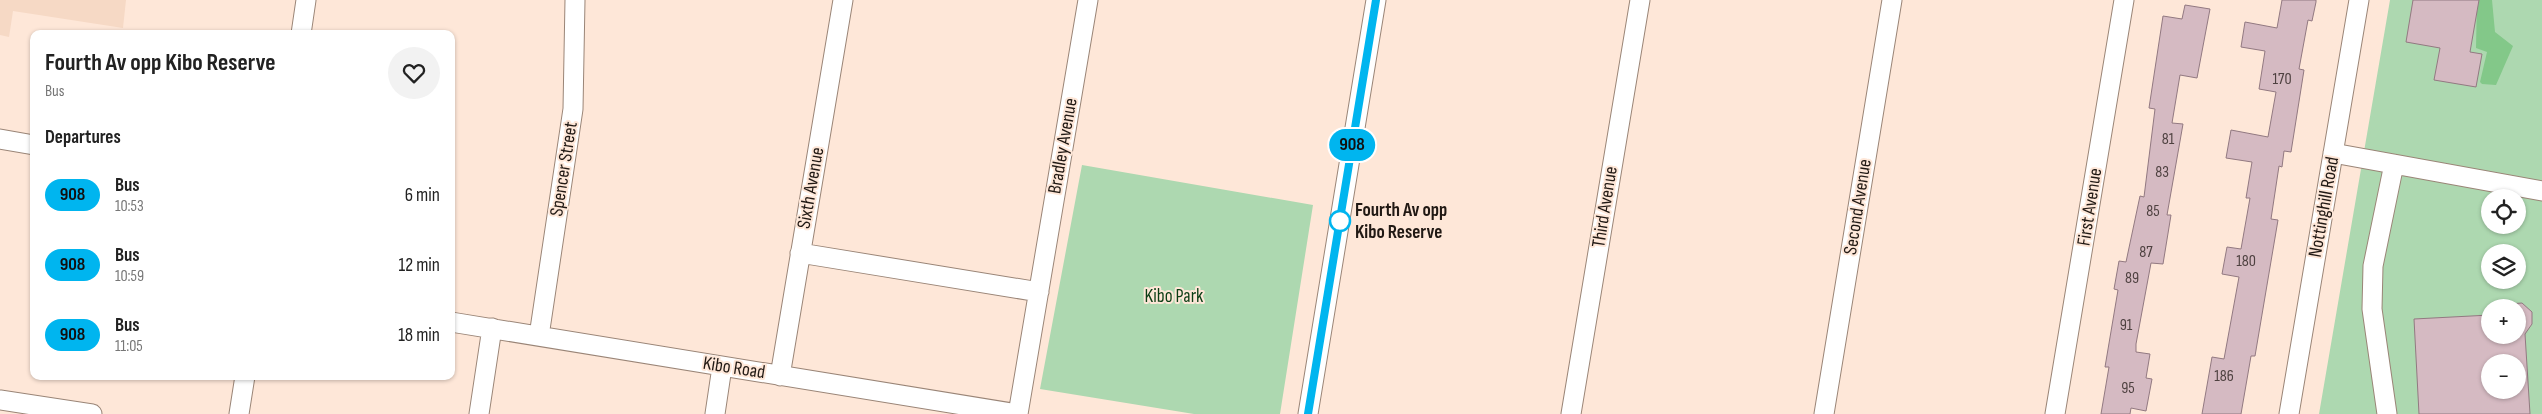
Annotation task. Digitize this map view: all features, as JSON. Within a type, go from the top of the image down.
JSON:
[{"type":"street","points":[[302,30],[306,0]]},
{"type":"street","name":"Spencer Street","points":[[539,336],[573,109],[575,0]]},
{"type":"street","name":"Sixth Avenue","points":[[780,376],[843,0]]},
{"type":"street","name":"Bradley Avenue","points":[[1018,414],[1088,0]]},
{"type":"street","points":[[1308,414],[1376,0]]},
{"type":"street","name":"Third Avenue","points":[[1571,414],[1640,0]]},
{"type":"street","name":"Second Avenue","points":[[1824,414],[1892,0]]},
{"type":"street","name":"First Avenue","points":[[2055,414],[2124,0]]},
{"type":"street","name":"Nottinghill Road","points":[[2289,414],[2359,0]]},
{"type":"street","points":[[0,139],[30,144]]},
{"type":"street","points":[[2333,153],[2542,190]]},
{"type":"street","points":[[2387,414],[2372,309],[2373,266],[2394,164]]},
{"type":"street","points":[[800,252],[1039,292]]},
{"type":"street","name":"Kibo Road","points":[[455,323],[780,376],[953,409],[1018,414]]},
{"type":"street","points":[[479,414],[492,328]]},
{"type":"street","points":[[714,414],[722,367]]},
{"type":"street","points":[[239,414],[244,380]]},
{"type":"street","points":[[0,400],[92,414]]},
{"type":"shaded area","points":[[0,0],[126,0],[123,28],[13,11],[9,37],[0,35]]},
{"type":"green space","points":[[2390,0],[2542,0],[2542,414],[2319,414]]},
{"type":"green space","points":[[2477,0],[2492,0],[2495,32],[2513,46],[2496,85],[2482,84],[2480,82],[2487,52],[2476,48]]},
{"type":"green space","name":"Kibo Park","points":[[1082,165],[1313,205],[1280,414],[1194,414],[1040,389]]},
{"type":"building","points":[[2282,0],[2316,0],[2316,2],[2312,21],[2308,20],[2299,69],[2304,70],[2291,152],[2284,151],[2282,167],[2279,166],[2271,219],[2278,220],[2255,356],[2251,356],[2241,414],[2202,414],[2212,357],[2224,359],[2239,277],[2222,274],[2227,247],[2241,249],[2250,198],[2246,198],[2252,162],[2226,158],[2231,130],[2268,137],[2276,92],[2259,89],[2265,51],[2241,47],[2245,22],[2277,28]]},
{"type":"building","points":[[2413,0],[2479,0],[2470,52],[2482,54],[2476,87],[2434,80],[2440,48],[2406,42]]},
{"type":"building","points":[[2185,5],[2210,9],[2197,78],[2180,75],[2172,123],[2183,124],[2167,215],[2171,215],[2163,264],[2151,263],[2136,344],[2136,352],[2150,354],[2146,378],[2152,379],[2146,411],[2131,408],[2130,414],[2101,414],[2109,367],[2105,367],[2118,290],[2114,289],[2119,261],[2126,262],[2140,196],[2144,197],[2155,109],[2149,108],[2163,16],[2182,19]]},
{"type":"building","points":[[2526,307],[2532,312],[2532,324],[2526,333]]},
{"type":"building","points":[[2481,315],[2481,344],[2526,344],[2530,414],[2419,414],[2414,319]]},
{"type":"bus line","name":"908","points":[[1308,414],[1376,0]]},
{"type":"place","name":"Fourth Av opp Kibo Reserve","points":[[1340,221]]}]
